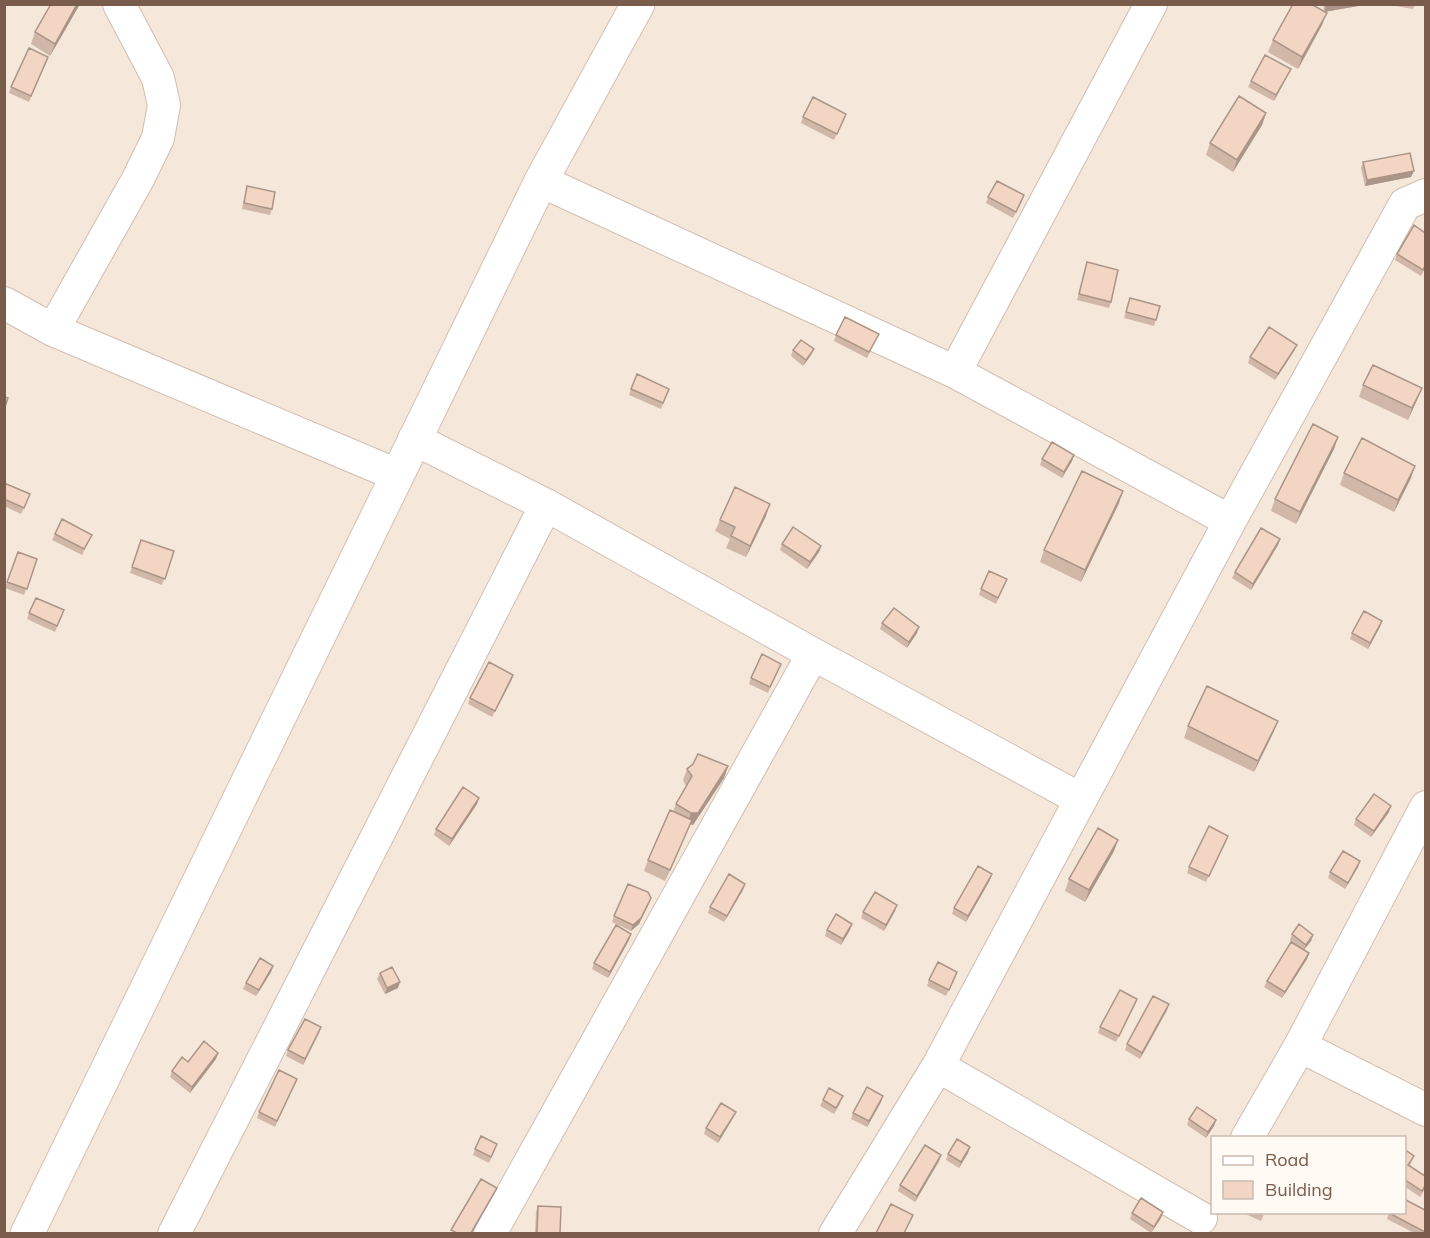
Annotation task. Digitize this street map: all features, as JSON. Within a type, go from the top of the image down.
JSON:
[{"type":"street","points":[[53,330],[138,179],[158,138],[164,105],[158,78],[119,4]]},
{"type":"street","points":[[27,1233],[541,181],[638,4]]},
{"type":"street","points":[[955,372],[1151,4]]},
{"type":"street","points":[[541,181],[955,372],[1230,521]]},
{"type":"street","points":[[835,1233],[938,1066],[1230,521],[1405,204],[1425,195]]},
{"type":"street","points":[[4,303],[53,330],[397,475]]},
{"type":"street","points":[[414,439],[546,505],[1080,799]]},
{"type":"street","points":[[174,1233],[546,505]]},
{"type":"street","points":[[490,1233],[813,654]]},
{"type":"street","points":[[1248,1136],[1300,1046],[1425,807]]},
{"type":"street","points":[[1300,1046],[1425,1110]]},
{"type":"street","points":[[938,1066],[1202,1217]]},
{"type":"shaded area","points":[[5,5],[1425,5],[1425,1233],[5,1234]]},
{"type":"building","points":[[51,4],[77,4],[55,44],[35,32]]},
{"type":"building","points":[[1293,4],[1311,4],[1327,13],[1302,57],[1273,40]]},
{"type":"building","points":[[29,48],[48,57],[31,96],[11,87]]},
{"type":"building","points":[[1265,55],[1291,69],[1276,95],[1251,81]]},
{"type":"building","points":[[1239,96],[1266,113],[1237,160],[1210,143]]},
{"type":"building","points":[[813,97],[846,114],[837,134],[803,117]]},
{"type":"building","points":[[1410,153],[1414,171],[1367,180],[1363,162]]},
{"type":"building","points":[[997,181],[1024,195],[1016,212],[988,197]]},
{"type":"building","points":[[247,186],[275,192],[272,209],[244,203]]},
{"type":"building","points":[[1414,225],[1425,233],[1423,270],[1397,254]]},
{"type":"building","points":[[1087,262],[1118,270],[1111,302],[1079,294]]},
{"type":"building","points":[[1130,298],[1160,306],[1156,320],[1126,312]]},
{"type":"building","points":[[845,317],[879,334],[869,352],[836,335]]},
{"type":"building","points":[[1269,327],[1297,345],[1278,374],[1250,357]]},
{"type":"building","points":[[801,340],[814,349],[806,360],[793,350]]},
{"type":"building","points":[[1373,365],[1422,388],[1412,408],[1363,385]]},
{"type":"building","points":[[637,374],[669,389],[663,403],[631,389]]},
{"type":"building","points":[[4,397],[8,398],[4,410]]},
{"type":"building","points":[[1313,424],[1338,437],[1300,512],[1275,499]]},
{"type":"building","points":[[1362,438],[1415,466],[1398,500],[1344,473]]},
{"type":"building","points":[[1052,442],[1074,455],[1064,472],[1042,459]]},
{"type":"building","points":[[1082,471],[1123,491],[1085,570],[1044,550]]},
{"type":"building","points":[[4,483],[30,494],[24,508],[4,499]]},
{"type":"building","points":[[735,487],[770,504],[750,546],[731,536],[735,527],[720,520]]},
{"type":"building","points":[[62,519],[92,535],[84,549],[55,534]]},
{"type":"building","points":[[793,527],[821,546],[810,562],[782,544]]},
{"type":"building","points":[[1261,528],[1280,539],[1253,584],[1235,572]]},
{"type":"building","points":[[141,540],[174,551],[165,579],[132,567]]},
{"type":"building","points":[[18,552],[37,559],[27,589],[7,582]]},
{"type":"building","points":[[989,571],[1007,579],[998,598],[981,589]]},
{"type":"building","points":[[36,598],[64,610],[57,626],[29,613]]},
{"type":"building","points":[[894,608],[919,627],[909,642],[882,623]]},
{"type":"building","points":[[1364,611],[1382,621],[1370,643],[1352,633]]},
{"type":"building","points":[[762,654],[781,664],[770,687],[751,678]]},
{"type":"building","points":[[489,662],[513,675],[495,711],[470,698]]},
{"type":"building","points":[[1207,686],[1278,721],[1258,761],[1188,726]]},
{"type":"building","points":[[698,754],[728,766],[698,813],[691,813],[676,804],[692,776],[687,769],[693,764]]},
{"type":"building","points":[[463,787],[479,798],[452,839],[436,829]]},
{"type":"building","points":[[1374,794],[1391,806],[1374,831],[1356,819]]},
{"type":"building","points":[[670,810],[692,820],[670,870],[648,860]]},
{"type":"building","points":[[1209,826],[1228,836],[1209,876],[1189,867]]},
{"type":"building","points":[[1098,828],[1118,840],[1089,890],[1069,879]]},
{"type":"building","points":[[1343,851],[1360,861],[1348,883],[1330,872]]},
{"type":"building","points":[[978,866],[992,874],[968,916],[954,908]]},
{"type":"building","points":[[729,874],[745,884],[727,916],[710,907]]},
{"type":"building","points":[[628,884],[648,892],[651,898],[641,918],[633,925],[614,916]]},
{"type":"building","points":[[875,892],[897,905],[886,925],[863,912]]},
{"type":"building","points":[[836,914],[852,924],[843,939],[827,930]]},
{"type":"building","points":[[1299,924],[1313,935],[1306,945],[1292,934]]},
{"type":"building","points":[[616,925],[631,934],[610,972],[594,963]]},
{"type":"building","points":[[1291,942],[1309,953],[1285,992],[1267,981]]},
{"type":"building","points":[[260,958],[273,966],[259,990],[246,983]]},
{"type":"building","points":[[938,962],[957,972],[949,990],[929,980]]},
{"type":"building","points":[[392,967],[400,982],[387,988],[380,973]]},
{"type":"building","points":[[1120,990],[1137,999],[1119,1036],[1100,1027]]},
{"type":"building","points":[[1153,996],[1169,1004],[1142,1053],[1127,1044]]},
{"type":"building","points":[[305,1019],[321,1027],[305,1059],[288,1050]]},
{"type":"building","points":[[204,1041],[218,1053],[192,1087],[172,1071],[182,1057],[188,1062]]},
{"type":"building","points":[[279,1070],[297,1079],[277,1121],[259,1112]]},
{"type":"building","points":[[867,1087],[883,1096],[869,1121],[853,1113]]},
{"type":"building","points":[[829,1088],[843,1096],[836,1108],[823,1100]]},
{"type":"building","points":[[721,1103],[736,1112],[720,1137],[706,1128]]},
{"type":"building","points":[[1197,1107],[1216,1120],[1208,1132],[1189,1119]]},
{"type":"building","points":[[481,1136],[497,1144],[491,1157],[475,1149]]},
{"type":"building","points":[[957,1139],[970,1147],[961,1162],[948,1154]]},
{"type":"building","points":[[925,1145],[941,1155],[917,1196],[900,1185]]},
{"type":"building","points":[[1406,1150],[1414,1156],[1408,1165],[1425,1176],[1425,1186],[1422,1191],[1406,1180]]},
{"type":"building","points":[[481,1179],[497,1188],[471,1233],[457,1233],[451,1230]]},
{"type":"building","points":[[1141,1198],[1163,1212],[1154,1227],[1132,1213]]},
{"type":"building","points":[[1406,1200],[1425,1210],[1425,1232],[1391,1214],[1406,1214]]},
{"type":"building","points":[[891,1204],[913,1215],[904,1233],[876,1233]]},
{"type":"building","points":[[538,1206],[561,1207],[560,1233],[537,1233]]}]
